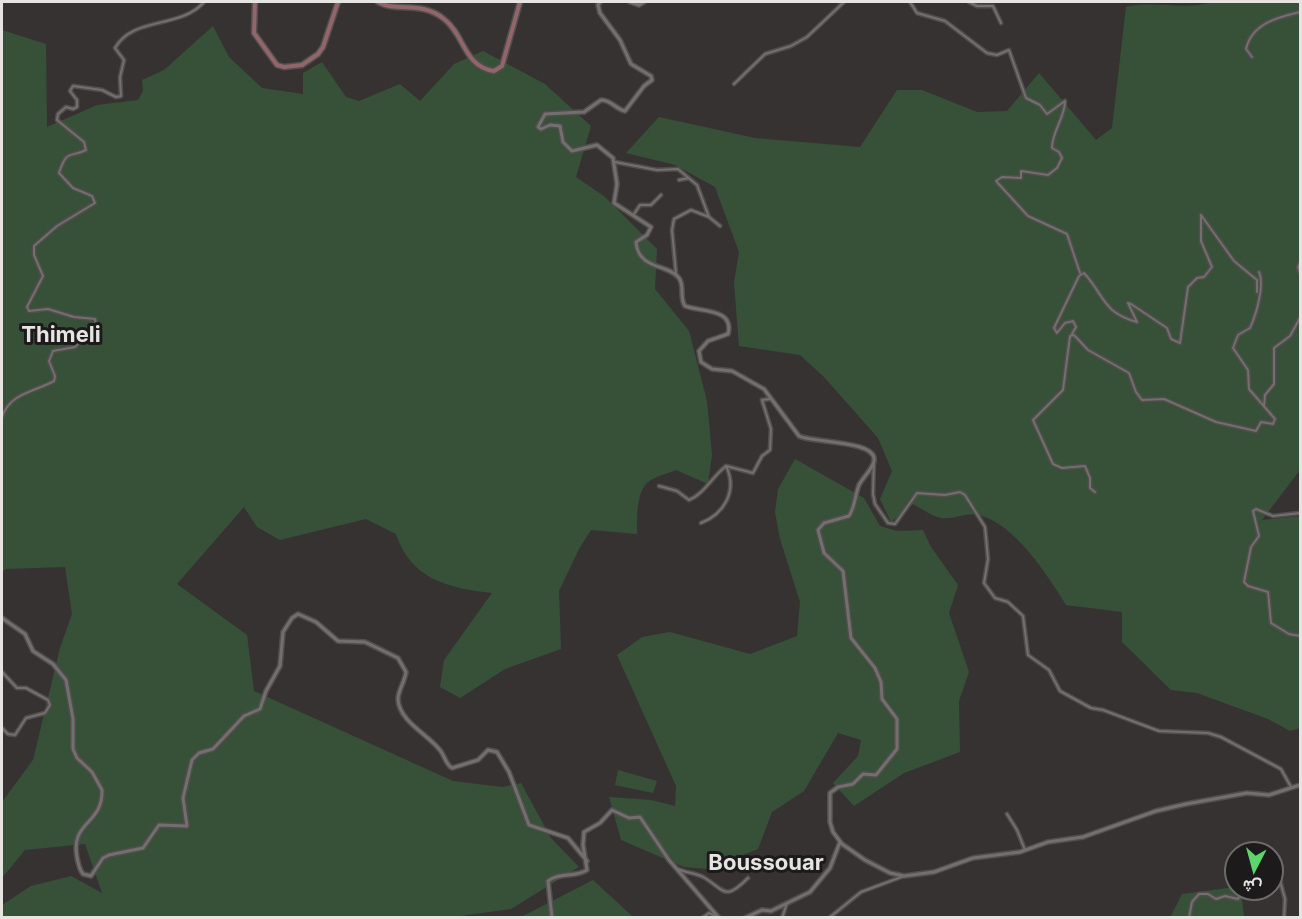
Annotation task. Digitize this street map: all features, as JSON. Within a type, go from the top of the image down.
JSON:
[{"type":"main road","points":[[255,2],[254,33],[270,52],[274,61],[284,67],[302,65],[318,54],[323,47],[338,2]]},
{"type":"main road","points":[[378,2],[391,6],[419,7],[443,18],[475,63],[481,68],[494,71],[502,66],[520,2]]},
{"type":"street","points":[[2,417],[6,406],[18,396],[54,381],[55,376],[49,361],[52,351],[75,347],[96,324],[95,319],[74,317],[48,309],[29,311],[27,308],[43,276],[34,255],[34,246],[57,226],[94,203],[92,196],[73,188],[58,173],[63,161],[72,153],[86,150],[84,142],[57,120],[58,114],[66,107],[73,109],[77,107],[77,100],[70,91],[73,86],[102,90],[116,97],[121,96],[120,77],[123,60],[115,48],[120,40],[134,29],[164,23],[195,10],[204,2]]},
{"type":"street","points":[[600,2],[598,5],[600,13],[620,40],[631,64],[651,76],[652,80],[644,86],[625,111],[618,109],[611,102],[601,100],[584,112],[545,114],[538,123],[541,129],[550,125],[560,126],[563,142],[569,150],[576,151],[597,145],[615,162],[623,165],[657,170],[675,168],[692,179],[700,190],[709,217]]},
{"type":"street","points":[[630,2],[639,5],[644,2]]},
{"type":"street","points":[[734,84],[765,54],[791,46],[807,37],[844,2]]},
{"type":"street","points":[[910,2],[917,13],[945,21],[987,53],[997,55],[1011,51],[1025,96],[1040,105],[1047,114],[1065,101],[1063,115],[1052,141],[1052,148],[1059,152],[1062,158],[1057,168],[1048,175],[1021,171],[1022,178],[1002,177],[996,182],[1028,216],[1067,234],[1080,273],[1054,328],[1057,333],[1065,323],[1073,321],[1076,327],[1069,338],[1063,390],[1052,399],[1044,411],[1036,414],[1033,420],[1053,464],[1062,468],[1085,466],[1090,478],[1090,488],[1095,492]]},
{"type":"street","points":[[969,2],[977,6],[993,6],[1001,23]]},
{"type":"street","points":[[1252,57],[1248,54],[1247,43],[1264,24],[1300,12]]},
{"type":"street","points":[[615,162],[615,203],[651,227],[647,235],[636,242],[641,255],[653,266],[676,274]]},
{"type":"street","points":[[679,180],[692,179]]},
{"type":"street","points":[[634,214],[640,205],[651,205],[661,195]]},
{"type":"street","points":[[720,226],[709,217],[691,210],[674,219],[672,230],[676,274],[682,285],[681,296],[685,306],[718,313],[729,323],[728,334],[703,345],[699,351],[701,362],[712,369],[732,371],[764,389],[799,436],[851,444],[868,450],[874,456],[873,494],[879,510],[891,525],[895,524],[917,493],[945,495],[960,492],[965,495],[985,527],[988,559],[984,583],[995,598],[1008,603],[1023,616],[1028,656],[1049,670],[1060,691],[1091,708],[1103,710],[1158,730],[1208,733],[1221,737],[1281,769],[1291,787]]},
{"type":"street","points":[[1080,273],[1084,273],[1088,278],[1106,306],[1120,316],[1137,322],[1128,303],[1131,304],[1167,328],[1172,339],[1180,343],[1188,287],[1197,278],[1204,277],[1212,267],[1201,241],[1201,215],[1234,261],[1257,280],[1259,304]]},
{"type":"street","points":[[1300,263],[1298,267],[1300,273]]},
{"type":"street","points":[[1072,334],[1088,350],[1129,373],[1136,392],[1144,401],[1164,399],[1216,422],[1254,432],[1261,422],[1275,422],[1272,414],[1249,389],[1248,370],[1233,351],[1235,339],[1250,328],[1259,304],[1263,279],[1259,272]]},
{"type":"street","points":[[1264,406],[1265,395],[1274,384],[1274,348],[1292,333],[1300,318]]},
{"type":"street","points":[[726,466],[753,473],[762,456],[770,450],[771,429],[762,400],[773,399]]},
{"type":"street","points":[[874,456],[873,464],[859,486],[852,513],[847,518],[824,523],[818,536],[828,558],[843,571],[849,633],[854,644],[879,675],[882,699],[897,719],[898,744],[891,759],[876,775],[863,774],[853,784],[838,787],[830,793],[830,822],[840,842],[865,860],[890,873],[904,876]]},
{"type":"street","points":[[659,486],[692,499],[726,466]]},
{"type":"street","points":[[701,523],[720,513],[726,501],[731,481],[726,466]]},
{"type":"street","points":[[1300,513],[1281,517],[1256,509],[1253,511],[1258,536],[1251,547],[1244,582],[1248,586],[1268,592],[1271,623],[1289,634],[1300,636]]},
{"type":"street","points":[[2,618],[25,634],[33,651],[52,664],[66,680],[73,719],[73,749],[77,758],[92,772],[102,790],[96,816],[76,835],[75,845],[82,874],[91,876],[103,858],[109,855],[144,848],[159,825],[187,826],[183,798],[192,760],[199,753],[213,749],[244,716],[260,709],[266,691],[280,666],[282,632],[292,618],[298,614],[316,622],[338,641],[365,642],[398,658],[406,672],[398,696],[400,705],[414,726],[440,749],[448,765],[452,768],[475,762],[488,750],[497,752],[509,772],[529,825],[568,838],[587,861]]},
{"type":"street","points":[[2,672],[17,688],[26,688],[50,703],[47,712],[26,718],[15,735],[8,734],[2,728]]},
{"type":"street","points":[[829,918],[861,892],[904,876],[934,872],[973,858],[1025,850],[1048,842],[1083,837],[1176,806],[1247,793],[1269,795],[1300,785]]},
{"type":"street","points":[[552,918],[548,881],[560,875],[584,872],[588,866],[583,845],[584,832],[600,824],[612,810],[626,817],[640,817],[685,881],[719,917]]},
{"type":"street","points":[[1006,814],[1025,850]]},
{"type":"street","points":[[745,918],[762,910],[771,911],[810,892],[830,868],[840,842]]},
{"type":"street","points":[[678,869],[703,877],[724,892],[734,890],[748,878]]},
{"type":"street","points":[[1189,918],[1192,902],[1199,894],[1216,899],[1224,896]]},
{"type":"street","points":[[1284,895],[1284,918]]},
{"type":"street","points":[[782,918],[787,903]]},
{"type":"street","points":[[702,918],[709,913],[719,917]]},
{"type":"green space","points":[[1212,2],[1300,2],[1300,470],[1262,520],[1300,516],[1300,728],[1290,731],[1268,719],[1197,693],[1171,690],[1122,642],[1122,612],[1066,605],[1029,552],[1004,528],[991,520],[974,514],[951,518],[939,517],[913,504],[891,522],[880,499],[892,471],[878,438],[824,377],[800,355],[739,346],[734,283],[739,252],[715,187],[675,165],[626,153],[659,117],[755,138],[860,147],[897,90],[922,90],[977,112],[1007,111],[1039,73],[1096,140],[1112,128],[1126,7],[1137,5],[1191,6]]},
{"type":"green space","points":[[213,26],[229,57],[262,88],[303,94],[303,73],[322,62],[346,97],[359,101],[400,84],[420,101],[454,64],[483,51],[545,84],[591,126],[576,177],[605,197],[657,249],[655,289],[689,331],[707,401],[712,455],[708,484],[676,470],[658,477],[648,482],[641,492],[637,534],[591,530],[579,549],[559,591],[561,649],[505,669],[460,698],[440,687],[444,660],[492,593],[447,584],[422,572],[411,562],[396,534],[366,519],[280,540],[257,527],[244,507],[177,584],[247,635],[254,691],[453,781],[502,787],[521,783],[551,838],[579,867],[511,909],[454,917],[2,917],[2,905],[31,886],[71,876],[102,893],[85,844],[25,850],[2,878],[2,802],[33,760],[60,648],[72,614],[65,567],[6,569],[2,572],[2,30],[46,44],[47,127],[97,105],[138,100],[143,91],[142,80],[164,70]]},
{"type":"green space","points":[[795,459],[864,498],[880,526],[897,531],[923,530],[931,547],[958,585],[949,613],[969,672],[959,701],[960,752],[904,773],[854,806],[833,783],[858,756],[861,740],[838,733],[804,791],[772,812],[758,849],[707,869],[684,867],[621,840],[609,797],[651,800],[675,806],[676,786],[617,655],[642,637],[670,632],[750,654],[797,636],[800,602],[780,539],[775,512],[778,489]]},
{"type":"green space","points":[[618,770],[657,781],[653,793],[615,785]]},
{"type":"green space","points":[[593,880],[633,917],[519,918]]},
{"type":"green space","points":[[1224,889],[1224,901],[1242,901],[1244,917],[1170,918],[1182,894]]},
{"type":"district","name":"Thimeli","points":[[61,335]]},
{"type":"district","name":"Boussouar","points":[[766,863]]}]
